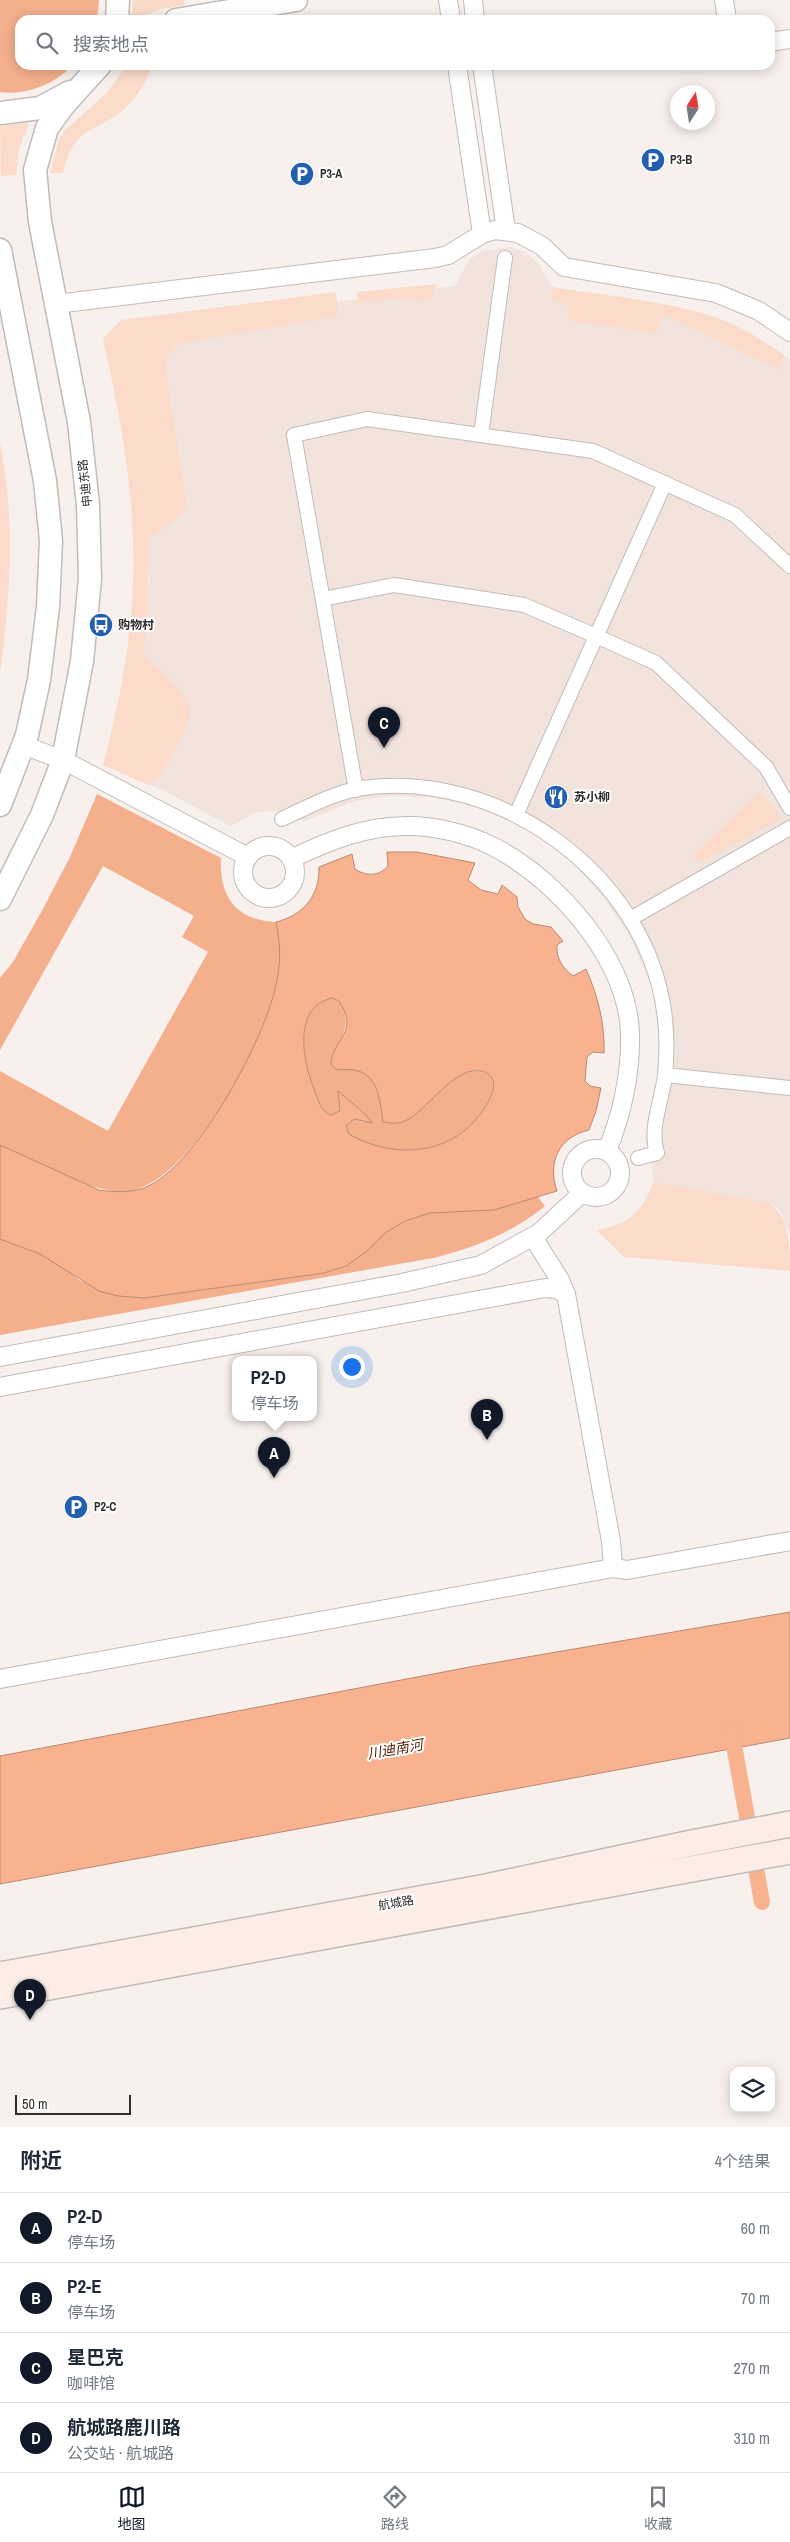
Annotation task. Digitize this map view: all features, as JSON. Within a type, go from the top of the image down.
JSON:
[{"type":"main road","name":"航城路","points":[[0,1975],[486,1887],[790,1824]]},
{"type":"main road","name":"航城路","points":[[0,1996],[790,1851]]},
{"type":"street","points":[[117,15],[118,0]]},
{"type":"street","points":[[206,15],[296,0]]},
{"type":"street","points":[[448,0],[450,15]]},
{"type":"street","points":[[473,0],[474,15]]},
{"type":"street","points":[[724,0],[726,15]]},
{"type":"street","points":[[775,41],[790,39]]},
{"type":"street","points":[[0,113],[40,108],[74,90],[95,70]]},
{"type":"street","name":"申迪东路","points":[[0,899],[40,820],[63,760],[82,661],[90,570],[88,505],[78,422],[37,204],[35,170],[47,128],[95,70]]},
{"type":"street","points":[[459,70],[482,234]]},
{"type":"street","points":[[483,70],[506,230]]},
{"type":"street","points":[[56,304],[435,258],[448,255],[482,234],[495,230],[506,230],[532,238],[564,267],[716,293],[759,311],[790,332]]},
{"type":"street","points":[[0,250],[45,481],[51,541],[48,607],[39,680],[23,745],[0,805]]},
{"type":"street","points":[[481,435],[505,258]]},
{"type":"street","points":[[356,790],[294,435],[367,419],[593,451],[735,514],[790,566]]},
{"type":"street","points":[[516,815],[665,483]]},
{"type":"street","points":[[323,599],[394,585],[524,604],[596,636],[656,663],[766,767],[790,808]]},
{"type":"street","points":[[23,745],[63,760],[248,857]]},
{"type":"street","points":[[282,819],[328,798],[356,790],[416,786],[474,797],[516,815],[543,830],[567,849],[604,885],[630,919],[656,973],[664,1010],[665,1075],[653,1140],[657,1152],[638,1158]]},
{"type":"street","points":[[291,859],[341,836],[406,826],[440,830],[474,838],[516,860],[546,885],[577,916],[600,944],[611,964],[622,994],[630,1032],[627,1078],[621,1109],[607,1151]]},
{"type":"street","points":[[630,919],[790,828]]},
{"type":"street","points":[[270,846],[278,848],[291,859],[295,876],[292,884],[280,896],[271,898],[255,894],[244,881],[244,864],[254,851],[270,846]]},
{"type":"street","points":[[665,1075],[790,1088]]},
{"type":"street","points":[[591,1149],[607,1151],[613,1156],[620,1170],[617,1185],[605,1196],[589,1196],[582,1193],[576,1188],[571,1172],[577,1157],[591,1149]]},
{"type":"street","points":[[0,1357],[444,1274],[481,1265],[533,1237],[582,1193]]},
{"type":"street","points":[[533,1237],[560,1280],[566,1294],[611,1541],[613,1568]]},
{"type":"street","points":[[0,1387],[545,1288],[556,1288],[566,1294]]},
{"type":"street","points":[[0,1679],[613,1568],[627,1570],[790,1542]]},
{"type":"shaded area","points":[[0,0],[99,0],[98,15],[15,15],[15,70],[68,70],[58,78],[39,87],[19,92],[0,92]]},
{"type":"shaded area","points":[[133,0],[184,0],[185,5],[160,9],[147,15],[132,15]]},
{"type":"shaded area","points":[[123,70],[150,70],[132,101],[117,115],[81,136],[74,144],[63,173],[50,173],[59,140],[65,130],[106,94]]},
{"type":"shaded area","points":[[29,123],[19,149],[16,175],[1,176],[0,126]]},
{"type":"shaded area","points":[[510,247],[524,252],[538,263],[552,287],[676,307],[718,318],[752,334],[790,359],[790,1235],[779,1209],[769,1203],[654,1182],[650,1152],[645,1141],[655,1091],[660,1043],[653,991],[631,938],[603,897],[576,866],[541,838],[508,820],[470,805],[429,797],[389,796],[355,801],[304,821],[278,811],[257,812],[230,826],[161,789],[120,773],[148,613],[149,579],[147,481],[122,347],[336,302],[455,286],[468,261],[482,251]]},
{"type":"shaded area","points":[[437,284],[429,301],[397,298],[358,303],[357,292]]},
{"type":"shaded area","points":[[552,287],[635,299],[697,312],[735,325],[784,355],[779,369],[664,315],[655,333],[568,320],[568,306],[564,303],[552,301]]},
{"type":"shaded area","points":[[336,292],[338,316],[186,342],[172,351],[168,358],[166,374],[187,506],[176,519],[149,537],[148,613],[143,654],[186,699],[190,713],[184,732],[173,754],[157,779],[149,785],[103,765],[119,697],[127,652],[132,605],[133,551],[130,490],[126,460],[116,399],[103,339],[121,320]]},
{"type":"shaded area","points":[[0,443],[9,509],[10,553],[8,598],[0,670]]},
{"type":"shaded area","points":[[759,792],[778,811],[778,820],[700,862],[694,855]]},
{"type":"shaded area","points":[[97,794],[221,858],[223,884],[233,904],[250,917],[276,922],[279,939],[280,956],[278,972],[268,1013],[239,1075],[199,1137],[177,1163],[153,1182],[130,1191],[116,1191],[82,1183],[0,1145],[0,1071],[108,1131],[208,952],[182,937],[194,916],[103,866],[0,1050],[0,978],[13,962],[44,907],[70,857]]},
{"type":"shaded area","points":[[332,998],[339,1001],[346,1022],[343,1035],[332,1055],[337,1070],[361,1072],[374,1082],[383,1122],[398,1123],[408,1119],[448,1084],[459,1076],[470,1072],[481,1072],[493,1079],[492,1092],[486,1106],[478,1117],[465,1130],[450,1140],[416,1150],[382,1147],[365,1142],[349,1134],[346,1126],[354,1119],[363,1122],[365,1114],[338,1092],[340,1111],[330,1115],[324,1110],[310,1078],[304,1051],[306,1024],[311,1012],[319,1003]]},
{"type":"shaded area","points":[[654,1182],[769,1203],[776,1209],[785,1225],[789,1242],[790,1271],[624,1257],[596,1230],[618,1225],[626,1221],[639,1209]]},
{"type":"shaded area","points":[[537,1196],[545,1206],[506,1232],[478,1244],[433,1258],[0,1335],[0,1239],[40,1254],[62,1266],[79,1280],[118,1296],[144,1298],[324,1273],[346,1266],[367,1251],[385,1233],[405,1221],[430,1213],[494,1210]]},
{"type":"water","points":[[387,852],[417,852],[475,863],[468,880],[481,890],[498,894],[502,885],[517,897],[518,907],[525,919],[533,924],[551,927],[563,941],[557,945],[557,950],[559,959],[566,970],[573,976],[586,969],[600,1010],[604,1053],[593,1052],[587,1057],[585,1081],[590,1086],[601,1088],[596,1111],[589,1130],[570,1138],[558,1152],[554,1170],[557,1191],[494,1210],[430,1213],[405,1221],[385,1233],[367,1251],[346,1266],[324,1273],[144,1298],[118,1296],[99,1291],[40,1254],[0,1239],[0,1145],[99,1190],[122,1192],[144,1188],[164,1176],[185,1156],[225,1101],[257,1040],[268,1012],[275,989],[279,964],[279,939],[276,922],[295,914],[308,902],[317,886],[319,867],[352,854],[355,869],[363,873],[376,874],[388,866]],"holes":[[[332,998],[339,1001],[347,1021],[344,1035],[336,1047],[331,1064],[337,1070],[350,1070],[368,1076],[373,1082],[380,1100],[383,1122],[396,1123],[407,1120],[458,1077],[469,1072],[480,1071],[488,1074],[494,1085],[490,1099],[478,1117],[465,1130],[450,1140],[417,1150],[399,1150],[382,1147],[365,1142],[349,1134],[346,1126],[354,1119],[372,1123],[365,1114],[338,1091],[340,1111],[330,1115],[324,1110],[310,1078],[304,1051],[306,1024],[311,1012],[319,1003]]]},
{"type":"water","name":"川迪南河","points":[[790,1612],[790,1738],[0,1884],[0,1756],[475,1666]]},
{"type":"waterway","points":[[731,1728],[762,1902]]},
{"type":"place","name":"P3-B","points":[[653,160]]},
{"type":"place","name":"P3-A","points":[[302,174]]},
{"type":"place","name":"购物村","points":[[101,625]]},
{"type":"place","name":"星巴克","points":[[384,748]]},
{"type":"place","name":"苏小柳","points":[[556,797]]},
{"type":"place","name":"P2-E","points":[[487,1440]]},
{"type":"place","name":"P2-D","points":[[274,1478]]},
{"type":"place","name":"P2-C","points":[[76,1507]]},
{"type":"place","name":"航城路鹿川路","points":[[30,2020]]}]
